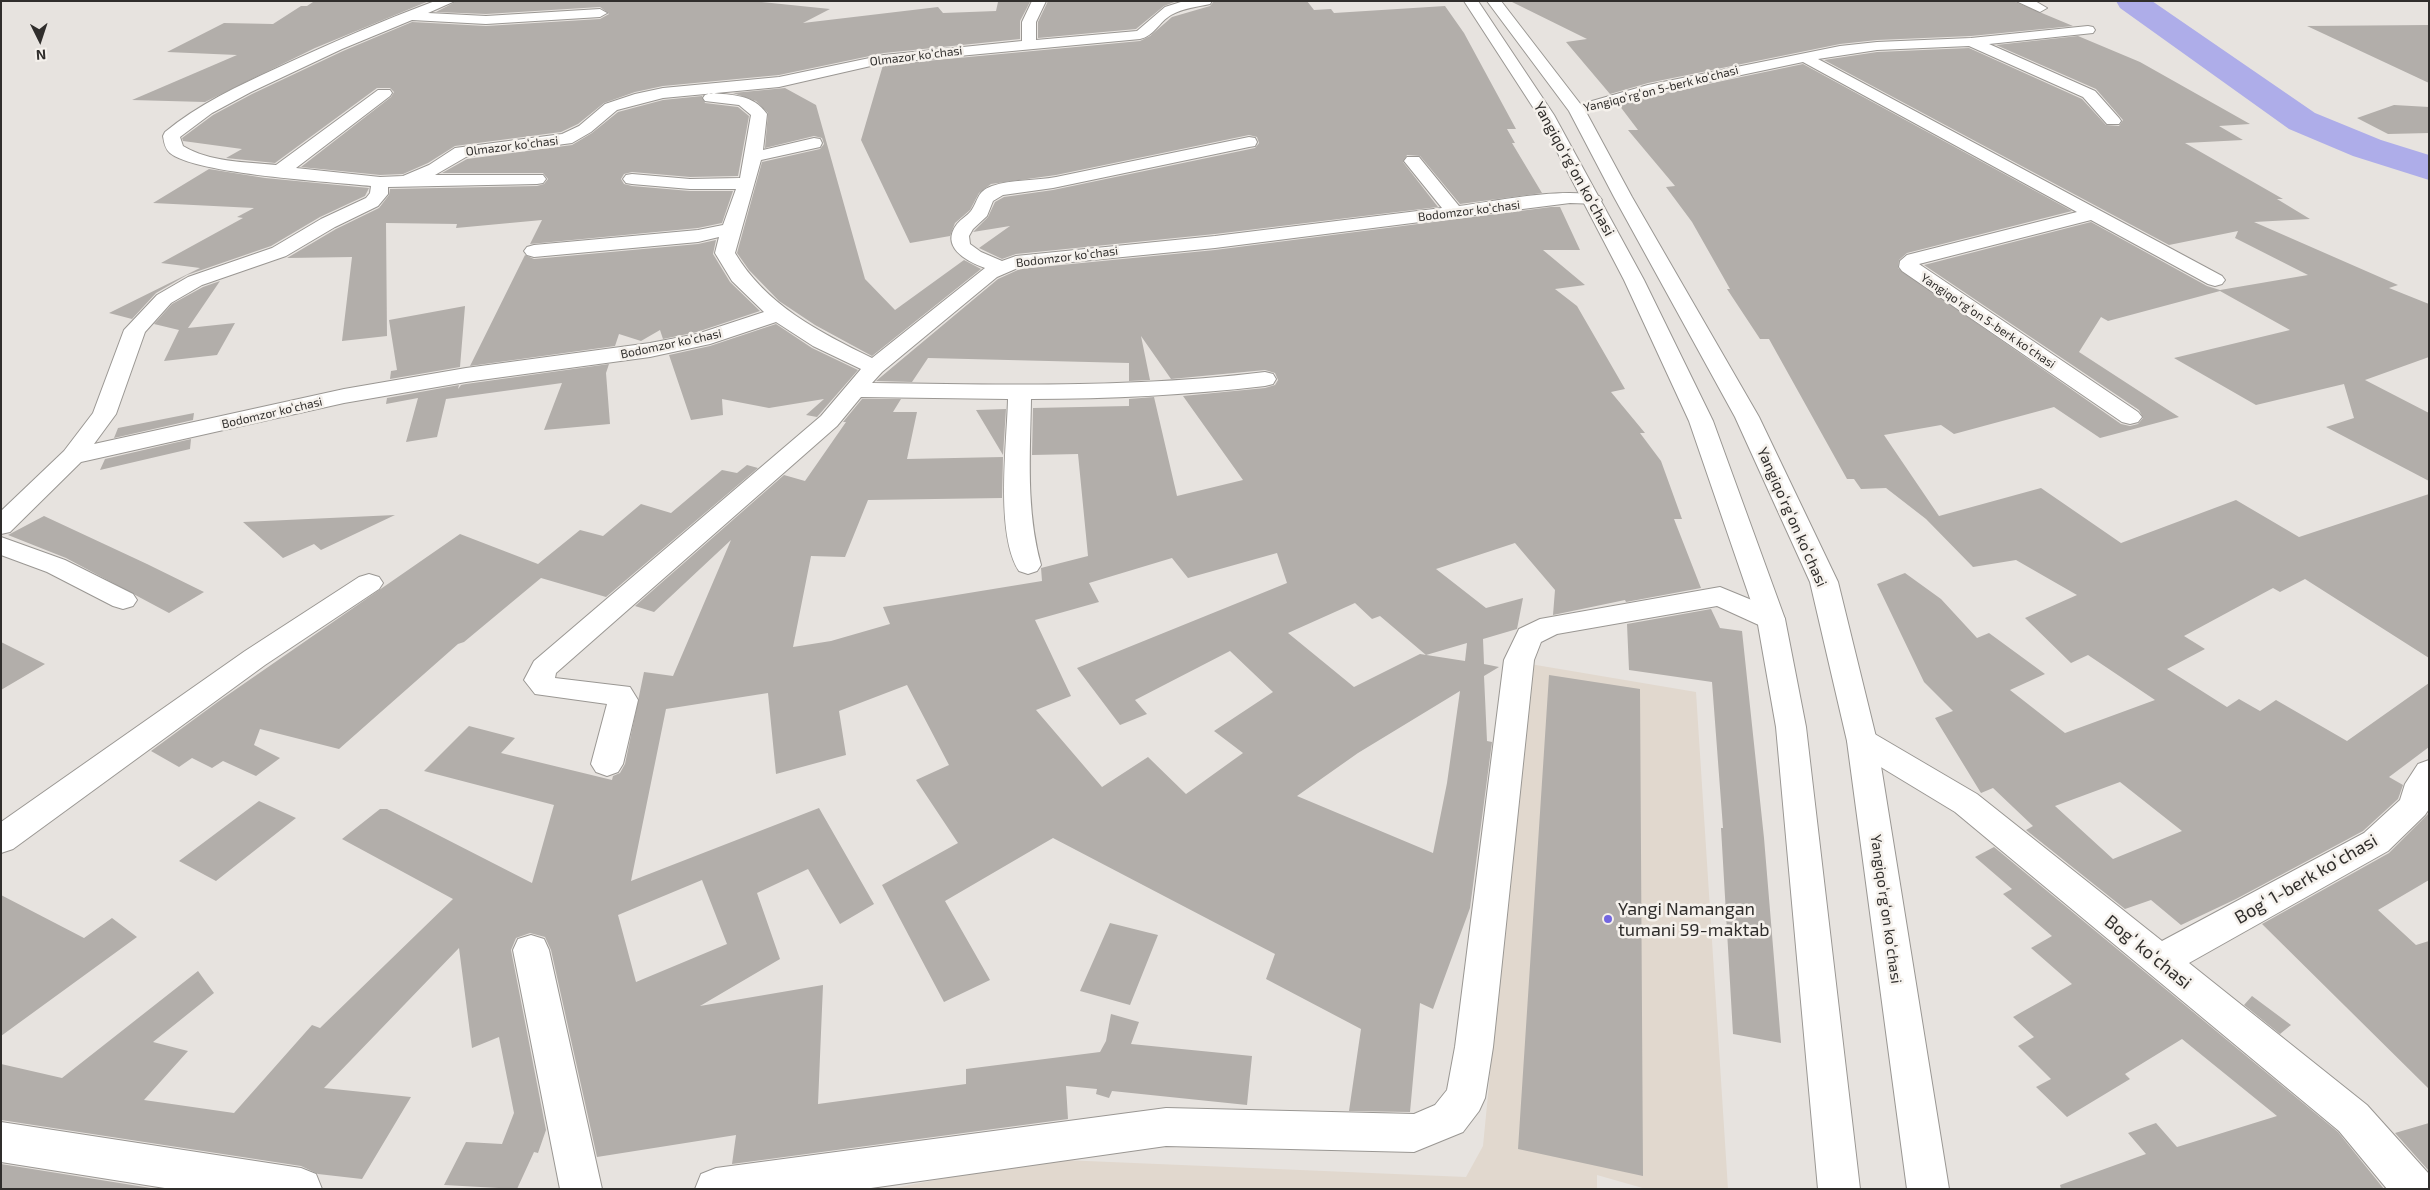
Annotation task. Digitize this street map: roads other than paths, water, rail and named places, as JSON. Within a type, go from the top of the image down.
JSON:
[{"type":"street","name":"Olmazor koʻchasi","points":[[448,1],[318,54],[247,88],[195,118],[171,136],[175,149],[188,157],[234,166],[380,182],[406,181],[434,169],[461,152],[566,139],[585,129],[611,107],[663,92],[779,82],[884,59],[1140,35],[1149,30],[1161,15],[1168,11],[1205,1]]},
{"type":"street","points":[[1030,45],[1026,29],[1034,7],[1039,1]]},
{"type":"street","name":"Yangiqoʻrgʻon koʻchasi","points":[[1471,1],[1546,115],[1634,280],[1701,422],[1771,619],[1791,727],[1839,1189]]},
{"type":"street","name":"Yangiqoʻrgʻon koʻchasi","points":[[1494,1],[1577,110],[1623,197],[1670,277],[1747,417],[1824,582],[1862,741],[1928,1189]]},
{"type":"street","points":[[2023,1],[2040,8]]},
{"type":"street","points":[[408,16],[480,20],[600,13]]},
{"type":"street","name":"Yangiqoʻrgʻon 5-berk koʻchasi","points":[[1577,110],[1648,90],[1804,57],[1877,46],[1971,42],[2088,30]]},
{"type":"street","name":"Yangiqoʻrgʻon 5-berk koʻchasi","points":[[1971,42],[2089,94],[2113,121]]},
{"type":"street","points":[[1804,57],[2215,280]]},
{"type":"street","points":[[280,171],[384,93]]},
{"type":"street","points":[[634,99],[713,98],[743,101],[759,114],[747,183],[730,230],[725,253],[740,277],[778,314],[821,341],[874,367]]},
{"type":"street","points":[[1001,267],[977,259],[966,252],[961,245],[962,231],[980,212],[985,198],[990,193],[1011,187],[1053,183],[1249,142]]},
{"type":"street","points":[[753,157],[814,143]]},
{"type":"street","points":[[1413,161],[1455,213]]},
{"type":"street","points":[[406,181],[537,179]]},
{"type":"street","points":[[632,179],[690,184],[747,183]]},
{"type":"street","points":[[1,526],[73,456],[104,414],[116,375],[136,330],[164,299],[195,281],[279,252],[328,223],[372,202],[379,194],[380,182]]},
{"type":"street","name":"Bodomzor koʻchasi","points":[[607,764],[623,700],[619,695],[545,687],[539,680],[544,668],[829,421],[874,367],[981,280],[1001,267],[1032,260],[1215,242],[1570,198],[1592,200]]},
{"type":"street","name":"Yangiqoʻrgʻon 5-berk koʻchasi","points":[[2092,214],[1914,259],[1910,261],[1909,267],[2130,416]]},
{"type":"street","points":[[534,251],[698,236],[730,230]]},
{"type":"street","name":"Bodomzor koʻchasi","points":[[73,456],[344,396],[466,375],[596,359],[702,339],[778,314]]},
{"type":"street","points":[[854,390],[1085,394],[1202,388],[1265,379]]},
{"type":"street","points":[[1020,392],[1017,506],[1020,536],[1028,566]]},
{"type":"street","points":[[1,545],[56,566],[123,600]]},
{"type":"street","points":[[1,840],[255,658],[369,583]]},
{"type":"street","points":[[716,1189],[1166,1127],[1414,1133],[1449,1119],[1465,1098],[1474,1047],[1520,660],[1529,636],[1550,626],[1720,596],[1771,619]]},
{"type":"street","name":"Bogʻ koʻchasi","points":[[1862,741],[1966,802],[2158,961],[2353,1118],[2414,1189]]},
{"type":"street","name":"Bogʻ 1-berk koʻchasi","points":[[2158,961],[2376,842],[2414,806],[2421,784],[2429,772]]},
{"type":"street","points":[[531,950],[581,1189]]},
{"type":"street","points":[[1,1142],[301,1189]]},
{"type":"waterway","points":[[2131,1],[2302,121],[2367,148],[2429,168]]},
{"type":"place","name":"Yangi Namangan tumani 59-maktab","points":[[1608,919]]}]
